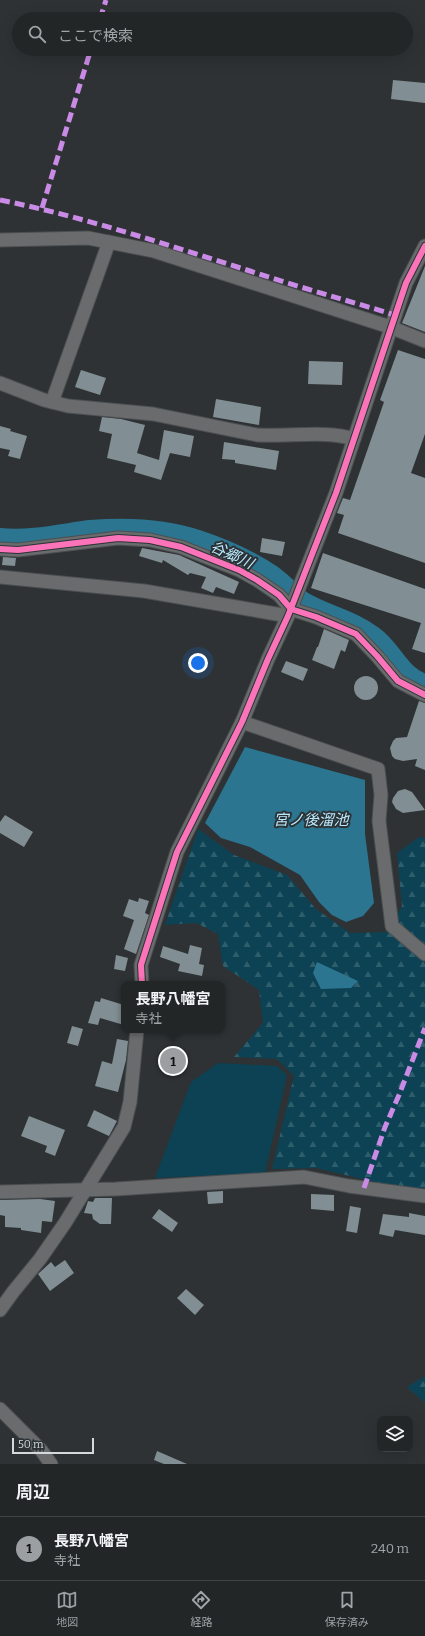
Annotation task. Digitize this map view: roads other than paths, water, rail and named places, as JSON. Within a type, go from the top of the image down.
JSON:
[{"type":"street","points":[[0,240],[88,238],[154,251],[390,327],[425,341]]},
{"type":"street","points":[[52,402],[108,242]]},
{"type":"street","points":[[142,981],[141,965],[178,852],[242,722],[268,659],[291,610],[336,493],[390,327],[406,283],[425,246]]},
{"type":"street","points":[[0,383],[44,400],[68,406],[152,414],[274,436],[340,435],[354,439]]},
{"type":"street","points":[[0,549],[18,550],[118,538],[150,540],[181,546],[239,570],[257,580],[279,595],[291,610]]},
{"type":"street","points":[[0,577],[144,591],[291,610],[316,617],[356,634],[398,681],[425,695]]},
{"type":"street","points":[[242,722],[378,769],[381,795],[379,821],[392,926],[425,954]]},
{"type":"street","points":[[0,1310],[40,1259],[87,1189],[124,1127],[130,1102],[137,1033]]},
{"type":"street","points":[[0,1192],[195,1185],[304,1177],[350,1186],[425,1196]]},
{"type":"street","points":[[0,1409],[40,1450],[51,1464]]},
{"type":"water","name":"宮ノ後溜池","points":[[245,747],[365,780],[365,834],[374,903],[363,916],[346,922],[332,915],[319,902],[300,875],[250,847],[221,838],[205,823]]},
{"type":"water","points":[[317,962],[358,981],[351,988],[321,989],[313,973]]},
{"type":"waterway","name":"谷郷川","points":[[0,538],[34,538],[90,530],[145,529],[172,533],[198,540],[246,560],[272,575],[302,601],[365,630],[386,648],[409,676],[416,681],[425,684]]},
{"type":"place","name":"長野八幡宮","points":[[173,1061]]}]
